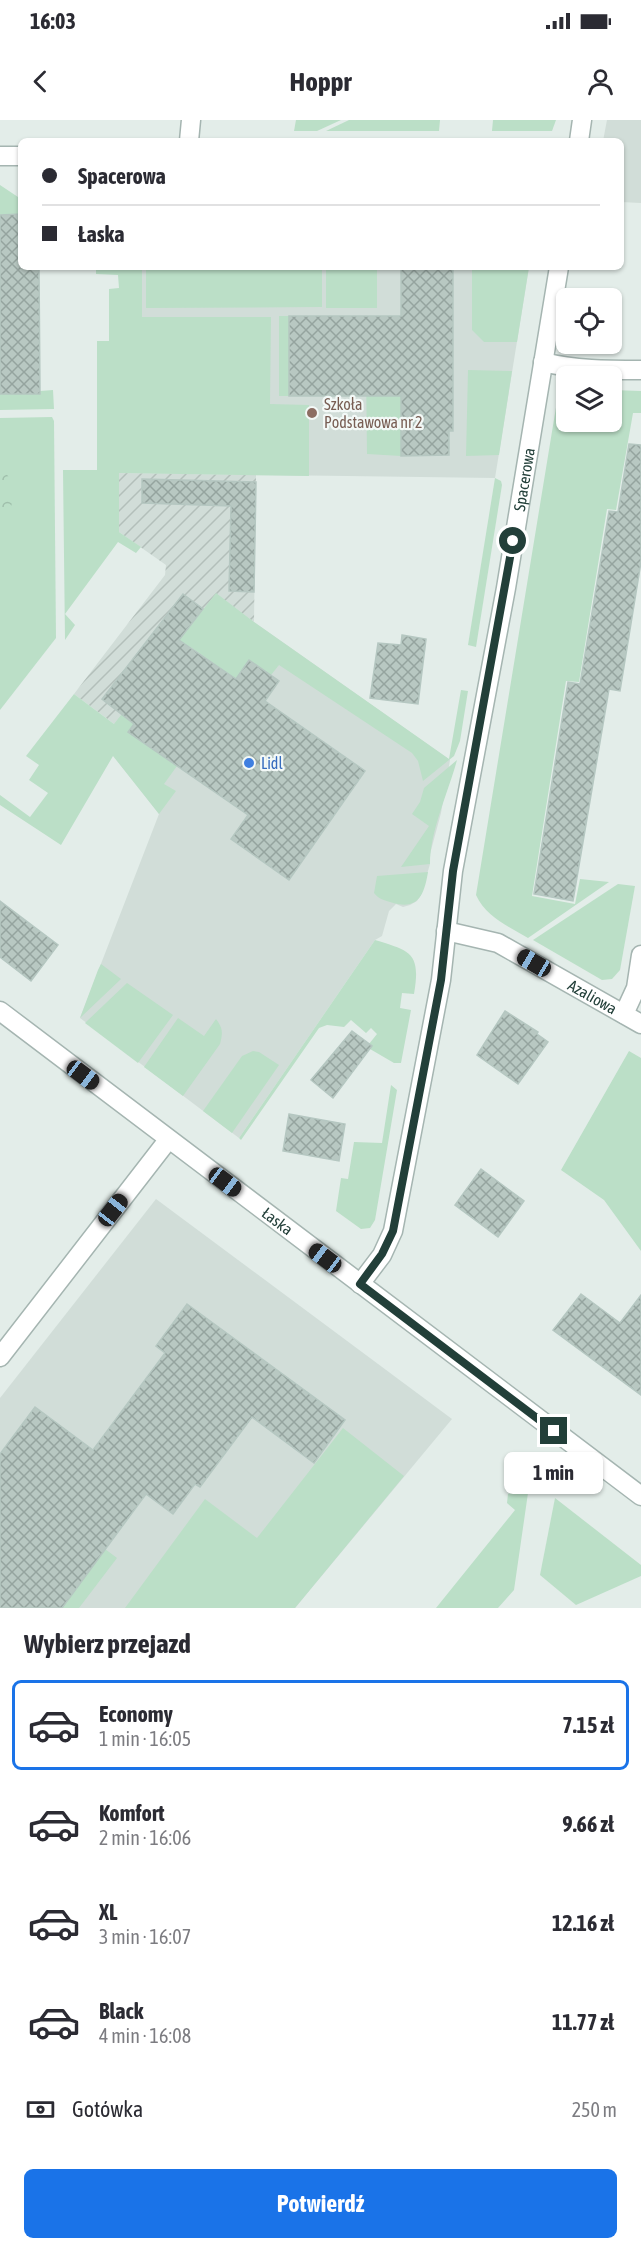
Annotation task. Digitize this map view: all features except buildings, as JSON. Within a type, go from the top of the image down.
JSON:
[{"type":"street","points":[[189,138],[191,120]]},
{"type":"street","points":[[579,138],[582,120]]},
{"type":"street","points":[[0,156],[18,156]]},
{"type":"street","name":"Spacerowa","points":[[360,1284],[382,1254],[393,1231],[441,980],[453,871],[506,588],[558,270]]},
{"type":"street","points":[[543,362],[565,367],[641,370]]},
{"type":"street","name":"Azaliowa","points":[[446,931],[498,943],[641,1024]]},
{"type":"street","points":[[624,1014],[636,988],[641,955]]},
{"type":"street","name":"Łaska","points":[[0,1011],[641,1496]]},
{"type":"street","points":[[0,1357],[168,1140]]},
{"type":"shaded area","points":[[607,120],[641,120],[641,203],[624,202],[624,138],[604,138]]},
{"type":"shaded area","name":"Szkoła Podstawowa nr 2","points":[[119,270],[529,270],[495,478],[119,473]]},
{"type":"shaded area","points":[[119,473],[256,475],[254,622],[216,594],[114,724],[74,694],[165,575],[166,565],[119,532]]},
{"type":"shaded area","points":[[216,593],[450,760],[441,813],[421,895],[410,905],[403,907],[396,904],[389,911],[382,936],[375,940],[239,1138],[80,1018],[159,814],[101,740]]},
{"type":"shaded area","points":[[156,1199],[452,1419],[295,1608],[0,1608],[0,1398]]},
{"type":"green space","points":[[296,120],[341,120],[317,131],[294,131]]},
{"type":"green space","points":[[349,120],[440,120],[439,131],[326,131]]},
{"type":"green space","points":[[493,120],[556,120],[552,131],[492,131]]},
{"type":"green space","points":[[0,185],[18,197],[18,214],[0,215]]},
{"type":"green space","points":[[96,270],[142,270],[142,317],[271,317],[270,404],[309,405],[309,476],[119,473],[119,532],[141,547],[136,553],[118,542],[65,614],[75,625],[65,640],[63,470],[97,470],[97,341],[109,341],[109,289],[119,288],[118,275],[96,274]]},
{"type":"green space","points":[[146,270],[322,270],[322,307],[146,308]]},
{"type":"green space","points":[[326,270],[377,270],[377,308],[326,308]]},
{"type":"green space","points":[[472,270],[529,270],[517,342],[484,342],[472,330]]},
{"type":"green space","points":[[279,316],[289,316],[289,396],[279,396]]},
{"type":"green space","points":[[366,370],[401,370],[401,456],[367,454]]},
{"type":"green space","points":[[468,370],[512,371],[499,455],[466,456]]},
{"type":"green space","points":[[53,390],[54,409],[0,410],[0,394],[40,394],[40,391]]},
{"type":"green space","points":[[622,390],[641,391],[641,413],[633,413],[616,510],[607,509],[579,682],[566,681],[532,896],[575,904],[580,879],[609,882],[528,938],[492,915],[480,903],[476,895],[556,407],[556,432],[622,432]]},
{"type":"green space","points":[[52,417],[54,421],[56,638],[0,710],[0,418]]},
{"type":"green space","points":[[0,463],[17,491],[0,534]]},
{"type":"green space","points":[[495,478],[501,481],[502,485],[476,647],[468,645]]},
{"type":"green space","points":[[216,593],[449,759],[461,690],[468,691],[460,741],[454,756],[423,781],[418,761],[412,753],[279,665],[271,675],[249,660],[236,679],[189,646],[128,732],[177,766],[164,784],[176,791],[159,814],[113,756],[61,845],[0,805],[0,795],[30,817],[48,793],[29,780],[39,765],[26,756],[74,694],[114,724]]},
{"type":"green space","points":[[457,760],[436,825],[430,864],[401,867],[429,826],[412,814],[420,802],[424,788]]},
{"type":"green space","points":[[428,872],[422,894],[413,903],[390,902],[374,893],[377,876]]},
{"type":"green space","points":[[618,884],[635,886],[620,970],[612,979],[602,980],[533,940]]},
{"type":"green space","points":[[375,940],[405,951],[411,956],[416,970],[414,994],[402,993],[400,1008],[411,1010],[401,1063],[394,1063],[370,1049],[369,1044],[377,1034],[371,1028],[366,1033],[351,1020],[344,1027],[327,1025],[319,1028],[241,1140],[239,1138]]},
{"type":"green space","points":[[101,964],[121,979],[80,1018],[98,970]]},
{"type":"green space","points":[[127,983],[173,1015],[138,1063],[85,1023]]},
{"type":"green space","points":[[178,1018],[204,1036],[216,1019],[222,1031],[220,1044],[183,1096],[144,1067]]},
{"type":"green space","points":[[253,1051],[259,1052],[279,1065],[232,1133],[203,1111],[242,1056]]},
{"type":"green space","points":[[629,1051],[641,1058],[641,1251],[604,1200],[561,1170]]},
{"type":"green space","points":[[391,1085],[397,1090],[375,1220],[370,1228],[361,1229],[336,1211],[341,1178],[348,1179],[354,1142],[382,1143]]},
{"type":"green space","points":[[343,1428],[404,1476],[295,1608],[125,1608],[205,1499],[257,1538]]},
{"type":"green space","points":[[523,1489],[528,1493],[514,1590],[498,1608],[436,1608],[515,1510],[507,1503],[508,1494]]},
{"type":"green space","points":[[555,1498],[641,1565],[641,1576],[576,1605],[540,1575]]},
{"type":"green space","points":[[105,1549],[117,1558],[79,1608],[62,1608]]},
{"type":"place","name":"Szkoła Podstawowa nr 2","points":[[312,413]]},
{"type":"place","name":"Lidl","points":[[249,763]]},
{"type":"route","points":[[513,541],[453,871],[441,980],[393,1231],[382,1254],[360,1284],[554,1431]]}]
